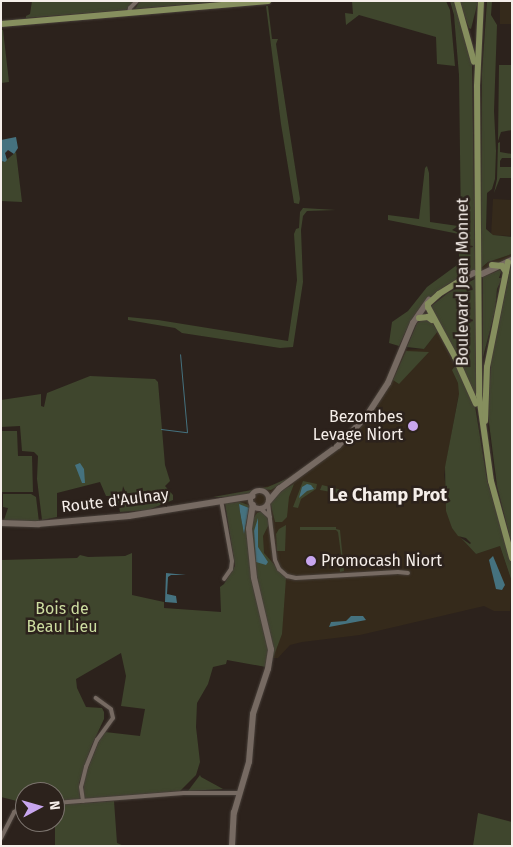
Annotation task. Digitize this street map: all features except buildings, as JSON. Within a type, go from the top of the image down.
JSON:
[{"type":"main road","points":[[1,24],[268,1]]},
{"type":"main road","points":[[457,1],[474,64],[476,158]]},
{"type":"main road","name":"Boulevard Jean Monnet","points":[[482,1],[477,54],[477,359],[483,431],[491,481],[512,558]]},
{"type":"main road","name":"Boulevard Jean Monnet","points":[[482,1],[479,55],[480,383],[483,431],[496,497],[512,552]]},
{"type":"main road","points":[[483,431],[487,367],[506,272],[511,260]]},
{"type":"main road","points":[[492,265],[500,266],[506,272]]},
{"type":"main road","points":[[466,277],[439,294],[428,307],[470,388],[483,431]]},
{"type":"main road","points":[[419,318],[428,317],[434,320]]},
{"type":"street","points":[[129,13],[130,8],[137,1]]},
{"type":"street","points":[[511,260],[500,266],[482,272],[492,265],[511,260]]},
{"type":"street","points":[[250,524],[260,509],[279,490],[345,440],[366,417],[382,394],[410,329],[418,314],[429,301],[441,290],[474,275],[449,290],[428,307],[410,329]]},
{"type":"street","points":[[232,846],[233,818],[249,762],[253,714],[268,669],[271,650],[270,637],[255,588],[250,524],[252,496],[257,492],[265,493],[279,490]]},
{"type":"street","points":[[265,493],[271,518],[274,560],[281,572],[289,577],[408,573]]},
{"type":"street","name":"Route d'Aulnay","points":[[1,523],[43,524],[129,516],[252,496]]},
{"type":"street","points":[[222,500],[232,561],[231,569],[224,579]]},
{"type":"street","name":"Route d'Aulnay","points":[[231,500],[252,505]]},
{"type":"street","points":[[252,505],[271,518]]},
{"type":"street","points":[[83,801],[81,787],[86,767],[97,740],[113,718],[111,709],[96,698]]},
{"type":"street","points":[[65,802],[184,793],[239,793]]},
{"type":"street","points":[[1,838],[15,813]]},
{"type":"shaded area","points":[[500,1],[512,1],[512,24],[500,24]]},
{"type":"shaded area","points":[[493,199],[512,200],[510,236],[491,235]]},
{"type":"shaded area","points":[[512,254],[511,265],[488,276],[481,276],[481,268],[488,262]]},
{"type":"shaded area","points":[[438,331],[464,385],[458,398],[444,475],[452,528],[476,554],[500,546],[512,582],[510,611],[494,611],[484,606],[360,635],[302,642],[290,645],[278,658],[272,658],[259,666],[260,661],[225,503],[256,489],[280,483],[329,449],[352,429],[368,408],[385,380],[398,350],[424,349]]},
{"type":"green space","points":[[32,1],[135,1],[126,10],[26,18],[30,14]]},
{"type":"green space","points":[[140,1],[226,1],[135,9]]},
{"type":"green space","points":[[352,1],[446,1],[450,10],[455,66],[437,64],[436,37],[359,15],[346,25],[345,13],[353,14]]},
{"type":"green space","points":[[450,1],[455,1],[472,64],[475,272],[448,284],[428,299],[411,320],[399,346],[389,343],[392,322],[408,311],[427,287],[457,265],[459,261],[459,234],[388,220],[388,215],[419,219],[425,168],[427,166],[429,173],[430,222],[458,226],[452,230],[459,233],[461,230],[459,75],[454,15]]},
{"type":"green space","points":[[459,1],[478,1],[471,29],[469,28]]},
{"type":"green space","points":[[487,1],[492,1],[491,15],[497,25],[494,111],[495,179],[492,189],[487,193],[486,229],[493,235],[512,237],[512,254],[488,262],[481,268],[482,73]]},
{"type":"green space","points":[[266,6],[268,6],[272,39],[278,39],[276,44],[300,199],[299,204],[294,203],[281,124]]},
{"type":"green space","points":[[1,30],[3,30],[9,82],[1,83]]},
{"type":"green space","points":[[499,65],[512,65],[512,130],[501,132],[498,141]]},
{"type":"green space","points":[[500,142],[500,152],[512,154],[512,158],[502,158],[500,167],[512,167],[512,178],[500,178],[494,193],[497,179],[498,143]]},
{"type":"green space","points":[[16,152],[22,202],[1,201],[1,161],[4,162]]},
{"type":"green space","points":[[303,208],[336,210],[307,211],[303,216],[301,230],[303,282],[293,347],[280,348],[182,333],[175,328],[128,320],[128,317],[158,320],[288,341],[297,280],[294,234],[296,229],[299,228],[300,212]]},
{"type":"green space","points":[[511,265],[512,545],[497,486],[488,415],[491,362]]},
{"type":"green space","points":[[500,270],[499,278],[502,278],[497,289],[495,311],[483,357],[483,277]]},
{"type":"green space","points":[[475,279],[477,398],[453,348],[430,307],[448,293]]},
{"type":"green space","points":[[422,320],[430,320],[438,331],[424,349],[407,347],[417,323]]},
{"type":"green space","points":[[406,351],[429,352],[399,384],[393,380]]},
{"type":"green space","points":[[456,365],[475,406],[487,480],[512,564],[512,582],[500,546],[476,554],[461,538],[471,543],[466,538],[458,536],[452,528],[446,511],[445,467],[459,394],[458,383],[452,370]]},
{"type":"green space","points":[[90,376],[155,379],[158,382],[165,465],[170,481],[165,486],[173,495],[173,500],[148,510],[120,512],[117,496],[106,496],[100,482],[57,493],[57,517],[42,520],[37,479],[38,456],[34,452],[22,451],[20,426],[1,427],[1,400],[41,394],[41,406],[44,407],[47,393]]},
{"type":"green space","points":[[1,431],[17,431],[18,456],[32,456],[33,492],[1,492]]},
{"type":"green space","points":[[295,475],[271,490],[260,489],[250,494],[213,497],[268,487]]},
{"type":"green space","points":[[303,481],[317,484],[316,489],[301,499],[298,508],[293,507]]},
{"type":"green space","points":[[294,484],[289,497],[287,517],[282,522],[275,522],[270,501],[279,492]]},
{"type":"green space","points":[[322,485],[346,491],[342,494],[320,490]]},
{"type":"green space","points":[[3,494],[31,494],[36,497],[39,522],[4,520],[8,508],[3,507]]},
{"type":"green space","name":"Bois de Beau Lieu","points":[[240,502],[251,506],[249,517],[255,594],[269,650],[266,667],[227,660],[226,664],[213,667],[208,684],[197,703],[196,727],[200,762],[196,775],[180,791],[84,799],[84,778],[99,741],[105,732],[140,736],[145,709],[121,706],[126,676],[121,653],[76,679],[77,688],[86,707],[102,708],[104,712],[104,719],[91,747],[79,783],[80,799],[65,800],[65,782],[15,782],[15,800],[1,797],[1,560],[77,558],[80,555],[88,557],[125,556],[132,553],[132,595],[164,602],[164,608],[221,612],[220,587],[224,584],[235,566],[225,503]],"holes":[[[239,505],[249,510],[244,534]]]},
{"type":"green space","points":[[262,511],[268,517],[269,524],[263,536],[264,553],[286,578],[282,634],[273,658],[259,599],[251,530],[253,519],[257,513]]},
{"type":"green space","points":[[286,525],[285,551],[277,551],[276,534],[279,529]]},
{"type":"green space","points":[[300,527],[336,527],[336,529],[340,530],[344,571],[340,572],[339,563],[342,562],[338,532],[336,530],[300,530]]},
{"type":"green space","points":[[200,775],[201,777],[223,789],[188,791]]},
{"type":"green space","points":[[114,801],[117,843],[124,846],[55,846],[55,832],[65,832],[65,804]]},
{"type":"green space","points":[[478,813],[512,822],[512,846],[473,846]]},
{"type":"water","points":[[16,137],[18,148],[14,154],[8,150],[5,153],[7,160],[5,162],[1,161],[1,140]]},
{"type":"water","points":[[80,463],[84,469],[85,483],[82,483],[75,465]]},
{"type":"water","points":[[307,484],[311,485],[314,489],[307,491],[299,498],[302,487]]},
{"type":"water","points":[[239,504],[249,508],[244,534],[240,512]]},
{"type":"water","points":[[258,518],[258,547],[268,562],[266,565],[256,562],[254,531]]},
{"type":"water","points":[[493,556],[505,585],[502,590],[496,589],[489,560]]},
{"type":"water","points":[[166,573],[186,575],[171,575],[168,577],[167,594],[176,596],[177,603],[165,602]]},
{"type":"water","points":[[351,616],[363,616],[366,620],[329,627],[331,622],[346,621]]},
{"type":"waterway","points":[[161,429],[187,432],[180,354]]},
{"type":"place","name":"Bezombes Levage Niort","points":[[413,426]]},
{"type":"place","name":"Promocash Niort","points":[[311,561]]},
{"type":"district","name":"Le Champ Prot","points":[[388,495]]}]
